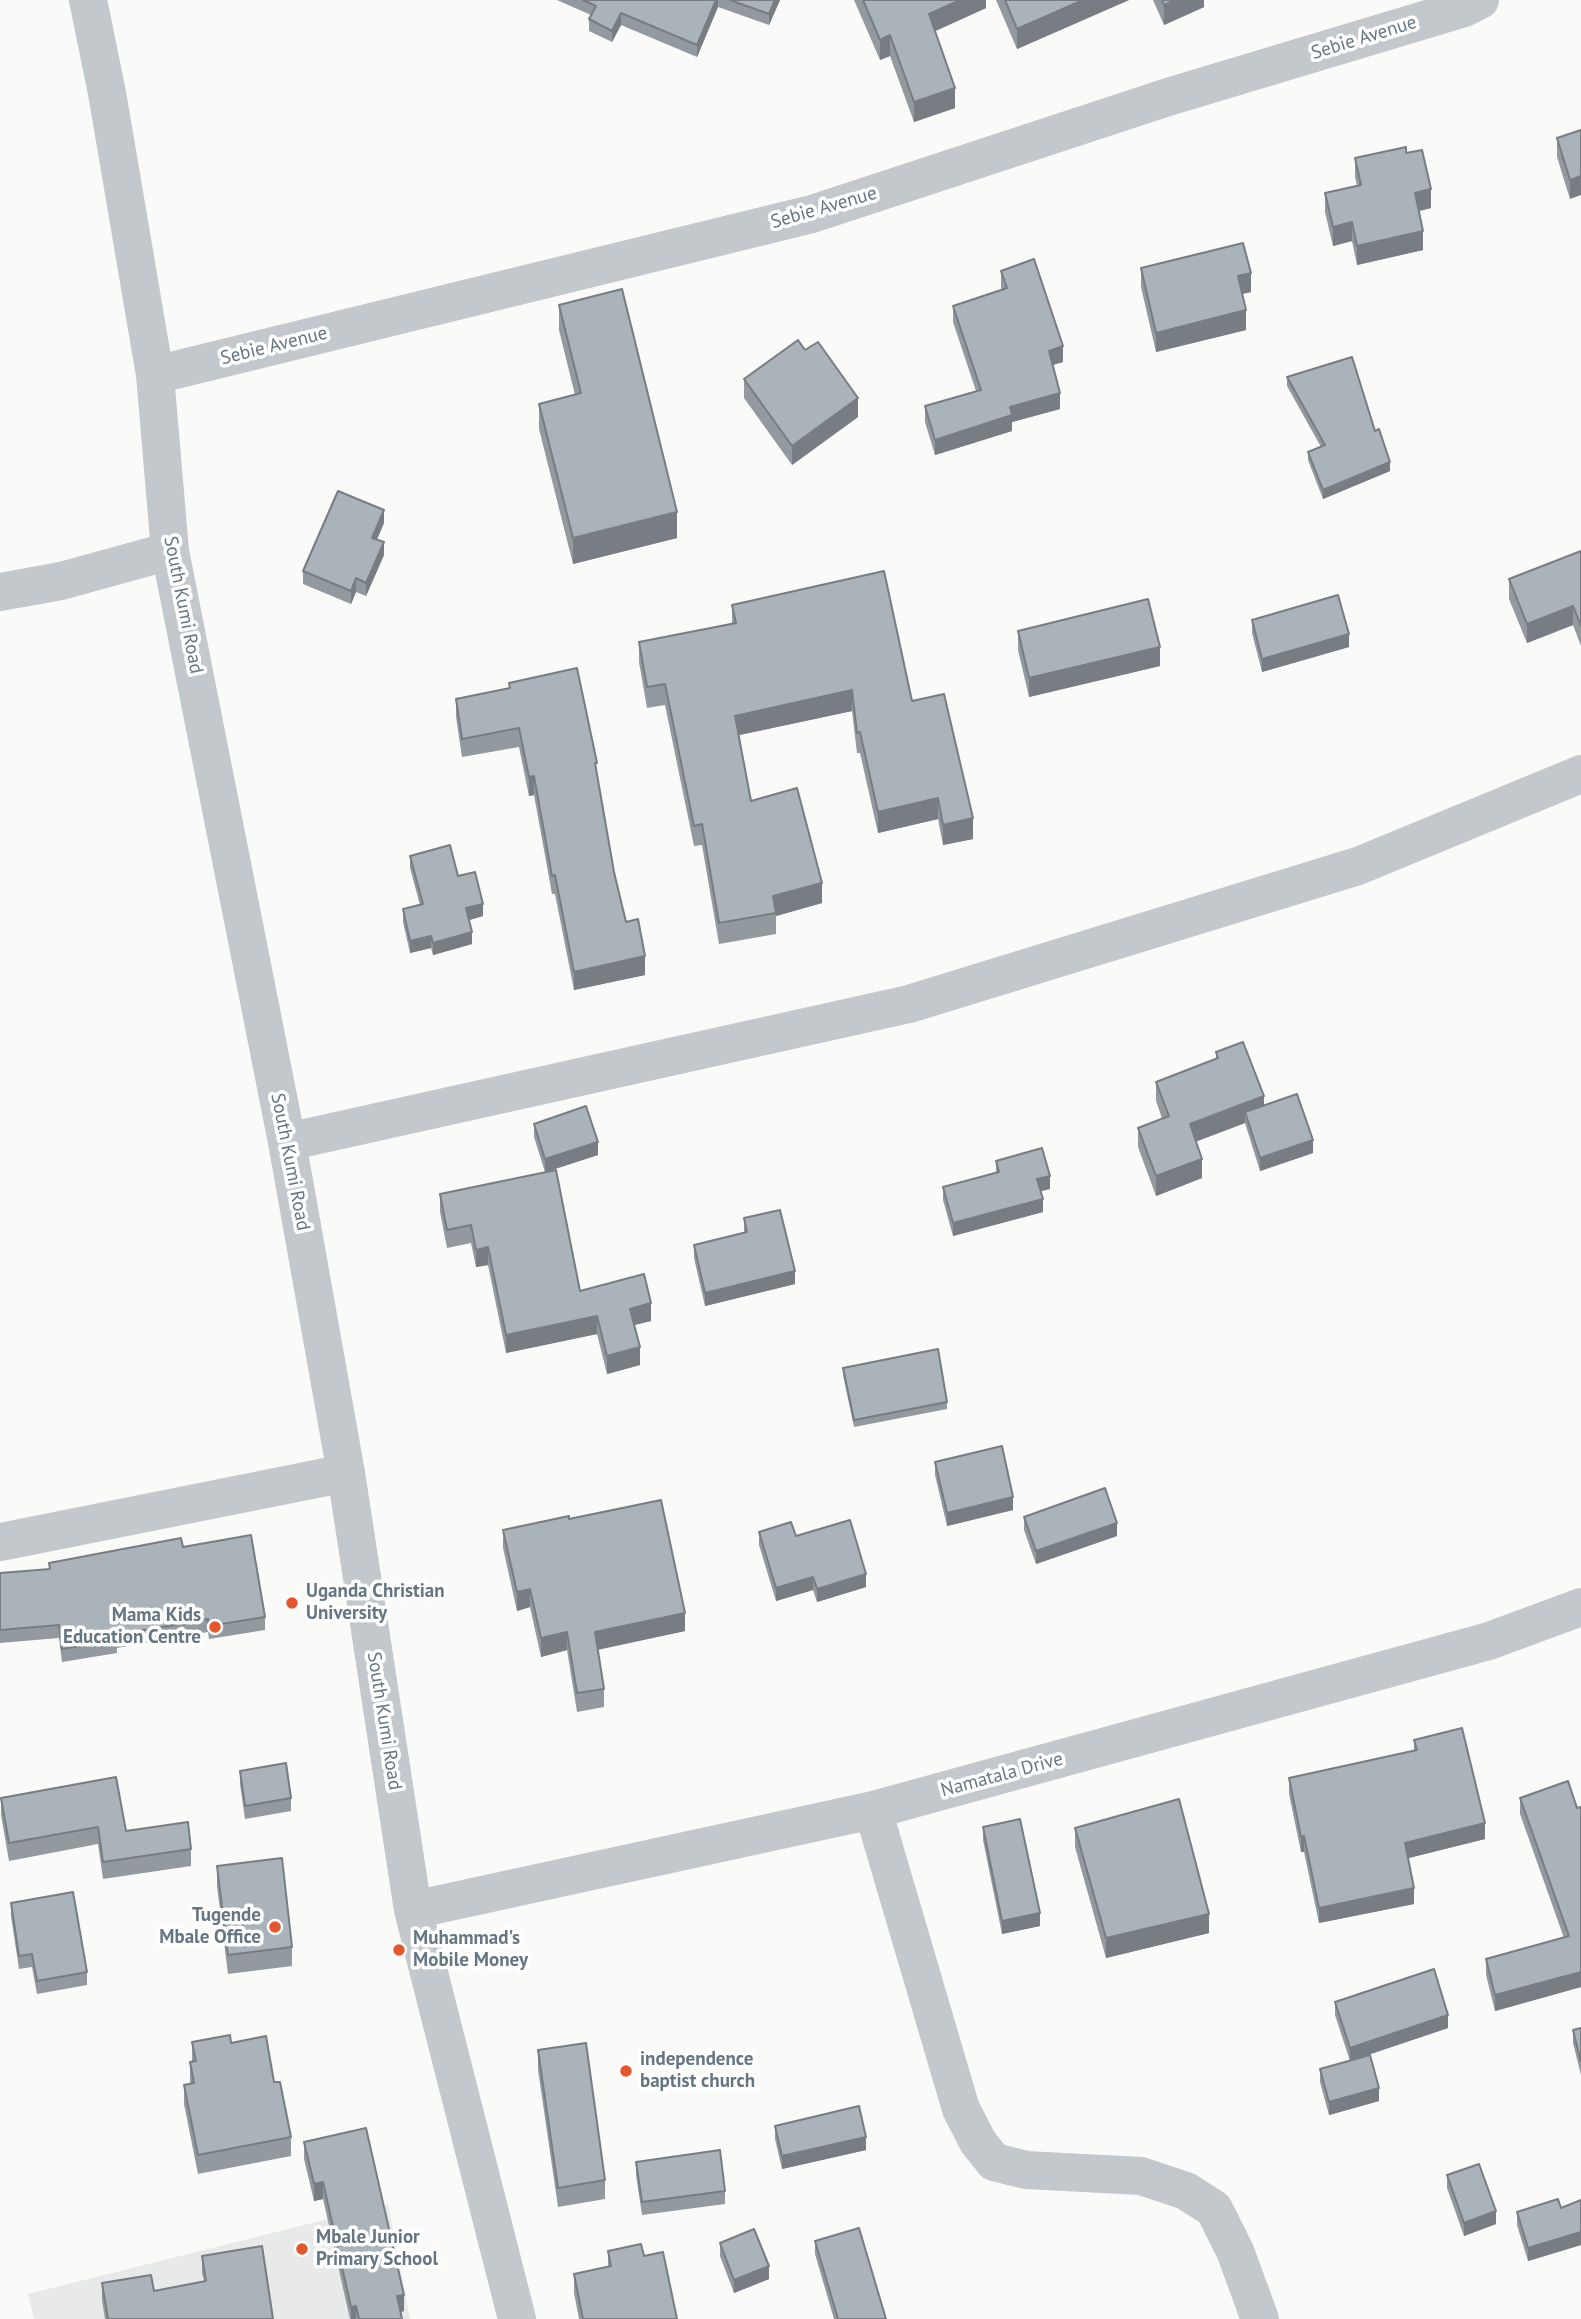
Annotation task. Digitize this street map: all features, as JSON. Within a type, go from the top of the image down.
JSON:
[{"type":"street","name":"South Kumi Road","points":[[88,0],[155,375],[170,551],[287,1142],[346,1473],[413,1910],[517,2319]]},
{"type":"street","name":"Sebie Avenue","points":[[155,375],[812,214],[1168,97],[1464,8],[1480,0]]},
{"type":"street","points":[[0,592],[61,581],[170,551]]},
{"type":"street","points":[[287,1142],[909,1004],[1358,866],[1581,774]]},
{"type":"street","points":[[0,1542],[346,1473]]},
{"type":"street","name":"Namatala Drive","points":[[413,1910],[873,1810],[1489,1641],[1581,1607]]},
{"type":"street","points":[[873,1810],[961,2109],[978,2142],[994,2162],[1026,2170],[1140,2176],[1186,2191],[1214,2209],[1235,2251],[1260,2319]]},
{"type":"shaded area","name":"Mbale Junior Primary School","points":[[388,2204],[410,2319],[34,2319],[28,2294]]},
{"type":"building","points":[[583,0],[716,0],[697,45],[621,13],[612,31],[589,19],[596,6]]},
{"type":"building","points":[[730,0],[775,0],[769,14]]},
{"type":"building","points":[[863,0],[960,0],[929,14],[955,88],[914,102],[890,35],[880,40]]},
{"type":"building","points":[[1005,0],[1083,0],[1017,29]]},
{"type":"building","points":[[1162,0],[1175,0],[1164,5]]},
{"type":"building","points":[[1581,130],[1581,176],[1570,180],[1557,138]]},
{"type":"building","points":[[1406,147],[1406,153],[1422,150],[1431,189],[1415,193],[1423,231],[1357,246],[1352,222],[1333,227],[1325,193],[1361,185],[1355,158]]},
{"type":"building","points":[[1243,243],[1251,273],[1238,276],[1246,310],[1156,333],[1141,268]]},
{"type":"building","points":[[1034,259],[1063,346],[1049,351],[1060,393],[1010,407],[1012,415],[935,440],[925,406],[981,390],[953,306],[1007,288],[1001,271]]},
{"type":"building","points":[[622,289],[677,512],[573,538],[539,404],[581,393],[559,305]]},
{"type":"building","points":[[798,340],[805,350],[818,342],[858,398],[792,446],[744,379]]},
{"type":"building","points":[[1352,357],[1375,431],[1379,429],[1390,462],[1323,490],[1308,452],[1325,445],[1287,377]]},
{"type":"building","points":[[338,491],[384,510],[372,538],[384,542],[366,583],[356,578],[351,591],[303,571]]},
{"type":"building","points":[[1581,551],[1581,626],[1573,606],[1527,624],[1509,579]]},
{"type":"building","points":[[884,571],[912,701],[944,694],[973,818],[943,825],[938,798],[878,812],[860,732],[857,733],[852,690],[735,716],[751,801],[797,788],[822,883],[773,896],[776,913],[719,923],[702,824],[694,826],[665,684],[647,687],[639,642],[736,623],[732,605]]},
{"type":"building","points":[[1338,595],[1349,634],[1262,659],[1252,620]]},
{"type":"building","points":[[1148,599],[1160,647],[1029,678],[1018,631]]},
{"type":"building","points":[[577,668],[597,763],[614,872],[626,922],[638,919],[645,956],[574,972],[555,875],[552,876],[534,776],[529,777],[519,728],[462,739],[456,699],[510,688],[509,683]]},
{"type":"building","points":[[450,845],[458,876],[475,872],[483,904],[466,908],[472,932],[433,943],[431,936],[410,941],[403,909],[423,904],[410,856]]},
{"type":"building","points":[[1243,1042],[1264,1096],[1190,1124],[1202,1159],[1156,1176],[1138,1128],[1169,1116],[1156,1082],[1218,1058],[1216,1052]]},
{"type":"building","points":[[1297,1094],[1313,1140],[1260,1158],[1245,1112]]},
{"type":"building","points":[[586,1106],[598,1142],[545,1159],[534,1124]]},
{"type":"building","points":[[1042,1148],[1050,1176],[1037,1179],[1043,1199],[953,1223],[943,1187],[999,1172],[996,1161]]},
{"type":"building","points":[[556,1170],[580,1291],[644,1274],[651,1303],[630,1309],[640,1347],[607,1356],[597,1316],[506,1335],[488,1247],[476,1250],[471,1225],[447,1230],[440,1194]]},
{"type":"building","points":[[780,1210],[795,1271],[705,1293],[694,1245],[747,1232],[744,1218]]},
{"type":"building","points":[[938,1349],[947,1402],[854,1420],[843,1368]]},
{"type":"building","points":[[1002,1446],[1013,1497],[947,1513],[935,1462]]},
{"type":"building","points":[[1105,1488],[1117,1523],[1036,1551],[1024,1517]]},
{"type":"building","points":[[661,1500],[685,1613],[595,1632],[604,1689],[577,1693],[567,1632],[541,1638],[530,1589],[517,1592],[503,1530]]},
{"type":"building","points":[[850,1520],[866,1574],[817,1589],[813,1577],[776,1588],[759,1532],[791,1522],[796,1536]]},
{"type":"building","points":[[251,1535],[265,1617],[209,1626],[208,1619],[116,1635],[117,1640],[62,1649],[59,1625],[0,1630],[0,1573],[50,1569],[49,1563],[181,1538],[183,1547]]},
{"type":"building","points":[[1462,1728],[1485,1823],[1405,1843],[1414,1888],[1319,1908],[1289,1778],[1417,1750],[1414,1740]]},
{"type":"building","points":[[286,1763],[291,1798],[245,1806],[240,1771]]},
{"type":"building","points":[[116,1777],[126,1831],[188,1822],[191,1849],[103,1862],[98,1827],[9,1843],[1,1798]]},
{"type":"building","points":[[1568,1781],[1577,1808],[1581,1807],[1581,1972],[1495,1995],[1486,1959],[1569,1936],[1520,1798]]},
{"type":"building","points":[[1179,1799],[1209,1914],[1106,1938],[1075,1828]]},
{"type":"building","points":[[1020,1819],[1040,1913],[1002,1921],[983,1827]]},
{"type":"building","points":[[282,1858],[292,1947],[228,1955],[217,1866]]},
{"type":"building","points":[[73,1892],[87,1972],[37,1981],[32,1954],[19,1956],[11,1903]]},
{"type":"building","points":[[1434,1969],[1448,2015],[1350,2048],[1335,2002]]},
{"type":"building","points":[[1581,2028],[1581,2062],[1573,2030]]},
{"type":"building","points":[[230,2035],[231,2043],[266,2036],[274,2082],[280,2082],[291,2137],[198,2155],[184,2085],[194,2083],[190,2062],[196,2061],[192,2042]]},
{"type":"building","points":[[586,2043],[605,2180],[558,2188],[538,2050]]},
{"type":"building","points":[[1370,2055],[1379,2088],[1329,2102],[1320,2069]]},
{"type":"building","points":[[859,2106],[866,2137],[782,2156],[775,2126]]},
{"type":"building","points":[[366,2128],[404,2295],[397,2296],[402,2319],[359,2319],[356,2306],[351,2307],[323,2182],[314,2184],[304,2142]]},
{"type":"building","points":[[720,2150],[725,2191],[642,2202],[636,2162]]},
{"type":"building","points":[[1479,2164],[1496,2211],[1464,2223],[1447,2175]]},
{"type":"building","points":[[1558,2199],[1561,2208],[1581,2200],[1581,2232],[1528,2248],[1517,2212]]},
{"type":"building","points":[[859,2228],[886,2319],[838,2319],[815,2241]]},
{"type":"building","points":[[754,2229],[769,2266],[734,2280],[720,2243]]},
{"type":"building","points":[[641,2244],[644,2256],[663,2252],[677,2319],[583,2319],[574,2274],[611,2266],[608,2251]]},
{"type":"building","points":[[262,2246],[273,2319],[108,2319],[102,2283],[151,2275],[154,2291],[206,2281],[202,2256]]},
{"type":"place","name":"Uganda Christian University","points":[[292,1603]]},
{"type":"place","name":"Mama Kids Education Centre","points":[[215,1627]]},
{"type":"place","name":"Tugende Mbale Office","points":[[275,1927]]},
{"type":"place","name":"Muhammad's Mobile Money","points":[[399,1950]]},
{"type":"place","name":"independence baptist church","points":[[626,2071]]},
{"type":"place","name":"Mbale Junior Primary School","points":[[302,2249]]}]
